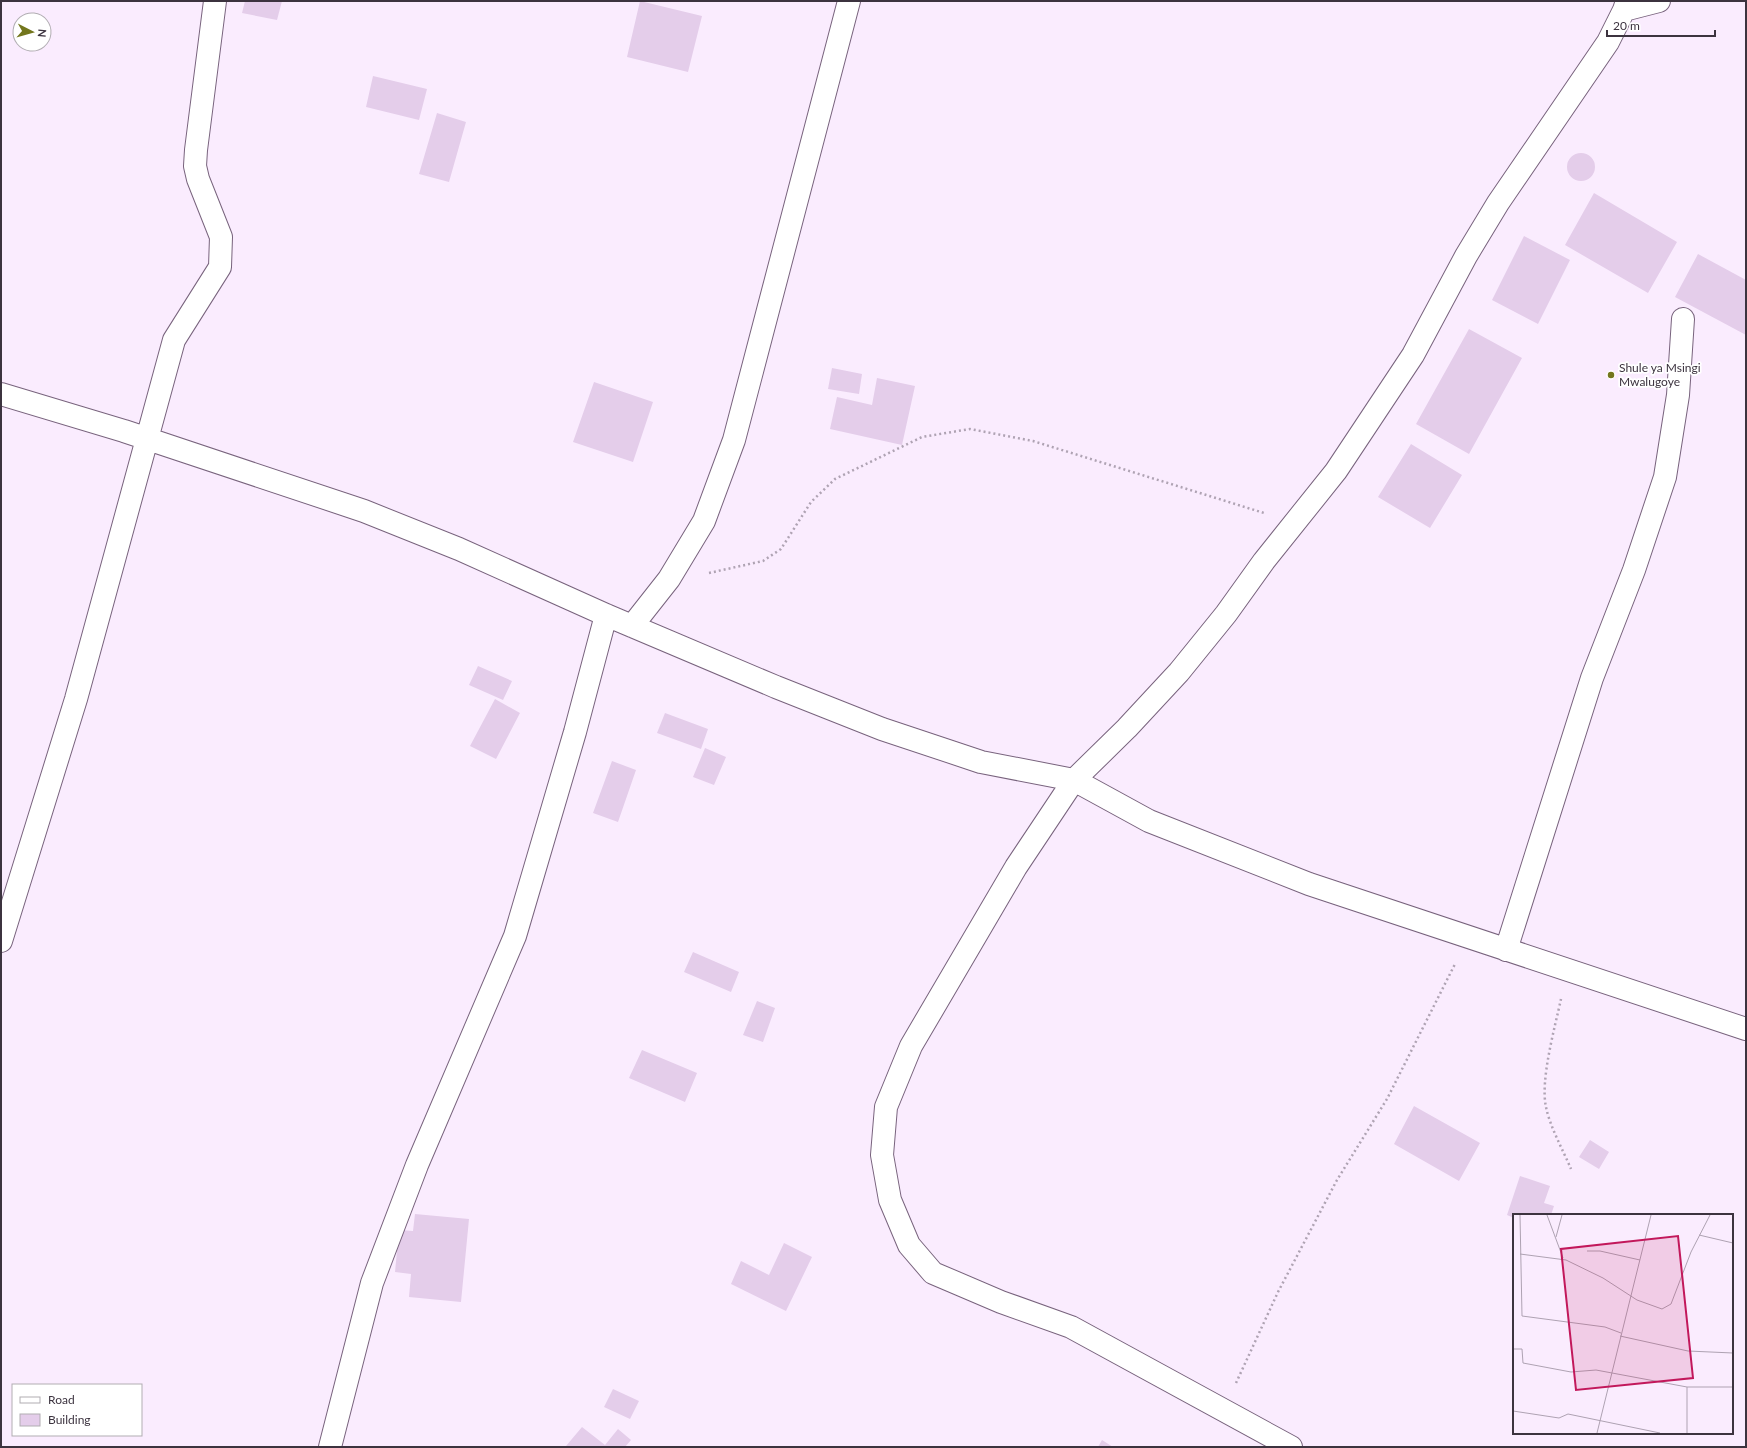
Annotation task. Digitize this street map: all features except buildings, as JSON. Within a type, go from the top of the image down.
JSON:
[{"type":"street","points":[[1,941],[76,699],[174,340],[220,267],[221,237],[198,179],[196,166],[196,150],[214,1]]},
{"type":"street","points":[[632,626],[669,579],[704,521],[734,440],[849,1]]},
{"type":"street","points":[[1291,1447],[1072,1328],[1001,1302],[933,1273],[909,1245],[890,1200],[882,1155],[886,1107],[911,1046],[1016,867],[1074,780],[1127,728],[1179,672],[1226,614],[1264,562],[1336,471],[1413,354],[1466,256],[1498,203],[1608,42],[1625,6],[1659,1]]},
{"type":"street","points":[[1506,950],[1592,678],[1634,570],[1665,477],[1678,395],[1683,319]]},
{"type":"street","points":[[1,394],[148,439],[364,511],[459,549],[606,615],[776,687],[882,729],[981,762],[1074,780],[1157,824],[1309,884],[1566,971],[1746,1029]]},
{"type":"street","points":[[330,1447],[372,1283],[417,1165],[515,936],[575,732],[606,615]]},
{"type":"path","points":[[669,579],[714,572],[763,561],[781,549],[811,502],[835,479],[922,437],[970,429],[1033,441],[1295,522]]},
{"type":"path","points":[[1223,1411],[1278,1292],[1337,1180],[1387,1099],[1468,938]]},
{"type":"path","points":[[1566,971],[1551,1045],[1544,1092],[1546,1108],[1572,1169]]},
{"type":"place","name":"Shule ya Msingi Mwalugoye","points":[[1611,375]]}]
